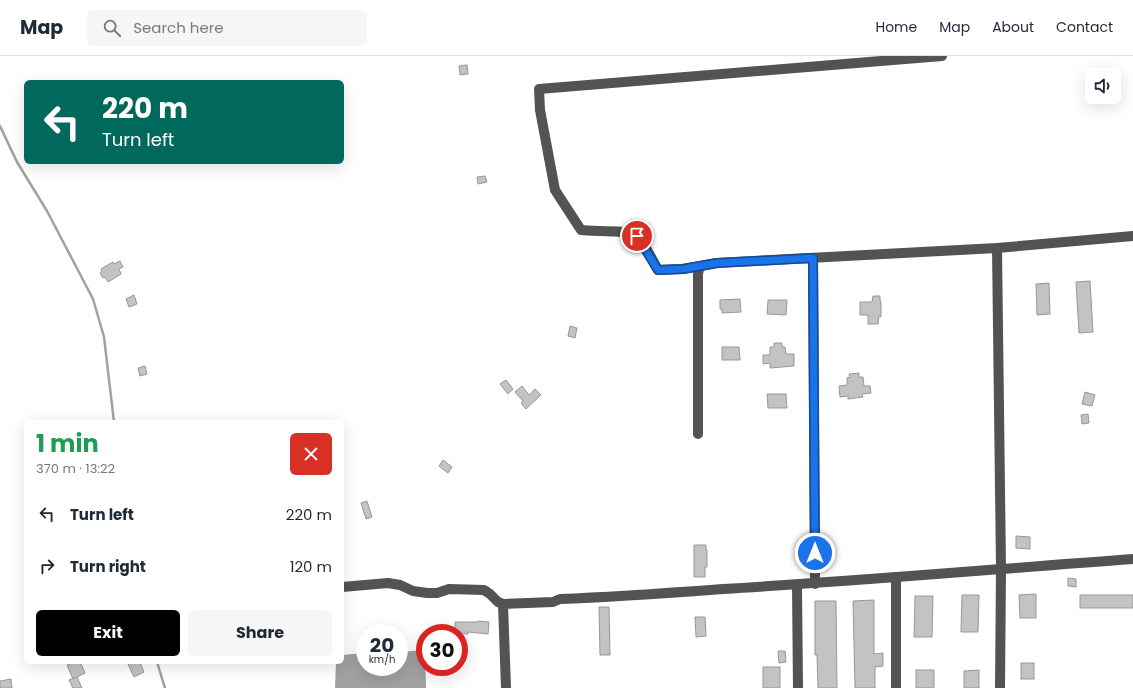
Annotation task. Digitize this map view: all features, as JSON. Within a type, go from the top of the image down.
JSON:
[{"type":"street","points":[[942,56],[539,89],[540,110],[555,190],[580,230],[594,232],[624,231],[637,236],[658,270],[683,269],[717,263],[997,248],[1133,236]]},
{"type":"street","points":[[997,248],[1001,568],[1000,688]]},
{"type":"street","points":[[813,258],[815,584]]},
{"type":"street","points":[[698,434],[698,274],[699,269],[702,266]]},
{"type":"street","points":[[344,587],[388,583],[400,585],[413,591],[427,593],[437,593],[449,589],[484,590],[498,602],[503,604],[554,602],[560,599],[796,586],[1001,568],[1133,559]]},
{"type":"street","points":[[896,578],[896,688]]},
{"type":"street","points":[[796,586],[798,688]]},
{"type":"street","points":[[503,604],[506,688]]},
{"type":"shaded area","points":[[408,651],[416,651],[416,676],[426,676],[426,688],[335,688],[336,664],[344,664],[344,655],[356,654],[356,676],[408,676]]},
{"type":"building","points":[[467,65],[468,74],[460,75],[459,66]]},
{"type":"building","points":[[485,176],[487,182],[478,184],[477,177]]},
{"type":"building","points":[[120,261],[123,267],[119,269],[121,274],[108,282],[100,273],[102,271],[101,269],[113,262],[114,264]]},
{"type":"building","points":[[1090,281],[1093,332],[1079,333],[1076,282]]},
{"type":"building","points":[[1049,283],[1050,314],[1037,315],[1036,284]]},
{"type":"building","points":[[134,295],[137,304],[129,307],[126,299]]},
{"type":"building","points":[[873,296],[880,296],[881,317],[879,316],[878,324],[868,324],[868,315],[860,315],[860,302],[872,302]]},
{"type":"building","points":[[740,299],[741,312],[722,313],[722,309],[720,309],[720,300]]},
{"type":"building","points":[[768,300],[787,300],[786,315],[767,314]]},
{"type":"building","points":[[570,326],[577,328],[575,338],[568,336]]},
{"type":"building","points":[[774,343],[782,343],[782,347],[785,347],[786,354],[794,354],[794,366],[770,368],[770,363],[763,364],[763,355],[770,355],[770,347],[774,347]]},
{"type":"building","points":[[722,347],[739,347],[740,360],[722,360]]},
{"type":"building","points":[[145,366],[147,374],[140,376],[138,368]]},
{"type":"building","points":[[859,373],[859,377],[863,377],[864,386],[870,386],[871,393],[862,394],[863,397],[848,399],[848,396],[840,397],[839,386],[847,385],[847,378],[850,377],[849,374]]},
{"type":"building","points":[[506,380],[513,389],[508,394],[500,384]]},
{"type":"building","points":[[522,386],[529,395],[535,389],[541,395],[526,409],[521,403],[523,401],[515,392]]},
{"type":"building","points":[[1085,392],[1095,395],[1092,406],[1082,404]]},
{"type":"building","points":[[767,394],[786,394],[787,408],[768,408]]},
{"type":"building","points":[[1088,414],[1089,423],[1082,424],[1081,415]]},
{"type":"building","points":[[443,460],[452,467],[448,473],[439,466]]},
{"type":"building","points":[[367,501],[372,517],[366,519],[361,503]]},
{"type":"building","points":[[1016,536],[1030,537],[1030,549],[1016,548]]},
{"type":"building","points":[[694,545],[706,545],[707,567],[705,567],[705,577],[694,577]]},
{"type":"building","points":[[1068,578],[1076,579],[1076,587],[1068,586]]},
{"type":"building","points":[[1036,594],[1036,618],[1020,618],[1019,595]]},
{"type":"building","points":[[962,595],[979,595],[978,632],[961,632]]},
{"type":"building","points":[[1080,595],[1133,595],[1133,608],[1080,608]]},
{"type":"building","points":[[915,596],[933,596],[932,637],[914,637]]},
{"type":"building","points":[[874,600],[874,654],[883,653],[883,666],[875,667],[875,688],[855,688],[853,601]]},
{"type":"building","points":[[815,601],[836,601],[837,688],[818,688],[817,655],[815,655]]},
{"type":"building","points":[[599,607],[609,607],[610,655],[600,655]]},
{"type":"building","points":[[695,617],[705,617],[706,636],[696,637]]},
{"type":"building","points":[[455,622],[489,622],[488,634],[468,632],[468,624],[455,624]]},
{"type":"building","points":[[778,651],[785,651],[786,662],[779,663]]},
{"type":"building","points":[[1021,663],[1034,663],[1034,679],[1021,679]]},
{"type":"building","points":[[81,664],[85,673],[73,679],[67,665]]},
{"type":"building","points":[[128,664],[141,664],[144,672],[134,677]]},
{"type":"building","points":[[763,667],[780,667],[780,688],[763,688]]},
{"type":"building","points":[[916,670],[934,670],[934,688],[916,688]]},
{"type":"building","points":[[979,670],[979,688],[964,688],[964,671]]},
{"type":"building","points":[[77,677],[82,688],[73,688],[69,680]]},
{"type":"building","points":[[11,679],[12,688],[0,688],[0,681]]},
{"type":"waterway","points":[[0,126],[17,162],[47,211],[93,299],[104,337],[114,420]]},
{"type":"waterway","points":[[158,664],[165,688]]},
{"type":"route","points":[[637,236],[658,270],[683,269],[717,263],[813,258],[815,553]]}]
